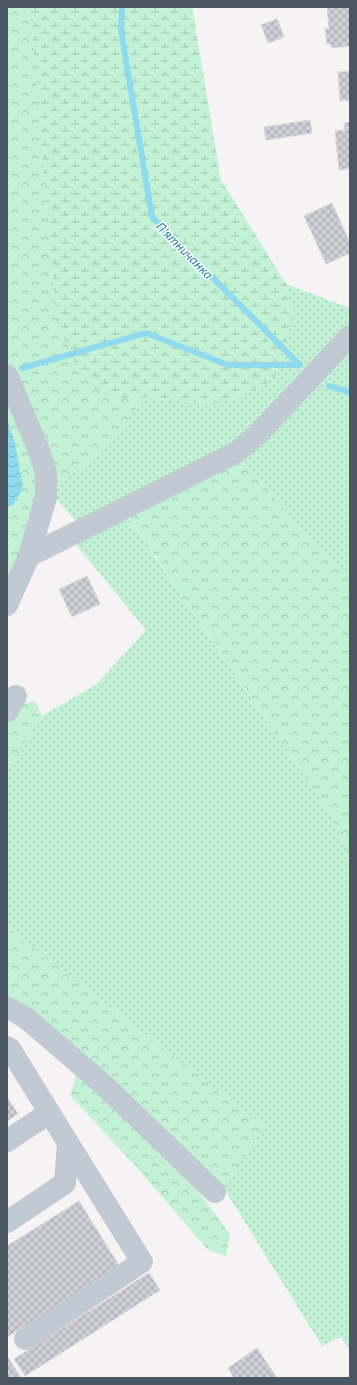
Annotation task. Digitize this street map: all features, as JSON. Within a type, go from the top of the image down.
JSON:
[{"type":"street","points":[[29,556],[235,453],[256,436],[350,336]]},
{"type":"street","points":[[7,375],[38,448],[46,473],[46,496],[29,556],[7,605]]},
{"type":"street","points":[[7,1007],[26,1018],[105,1086],[215,1192]]},
{"type":"street","points":[[7,1047],[10,1049],[142,1262],[25,1339]]},
{"type":"street","points":[[7,1141],[49,1113]]},
{"type":"street","points":[[7,1222],[65,1183],[68,1143]]},
{"type":"green space","points":[[7,7],[192,7],[237,278],[100,455],[42,494],[7,594],[7,507],[13,505],[15,443],[7,419]]},
{"type":"green space","points":[[30,7],[192,7],[220,178],[286,284],[294,317],[275,376],[265,385],[237,399],[202,404],[145,397],[116,399],[94,388],[78,369],[62,334],[56,313]]},
{"type":"green space","points":[[286,284],[350,308],[350,583],[235,453],[83,529],[48,490],[100,455],[145,397],[202,404],[294,317]]},
{"type":"green space","points":[[235,453],[350,583],[350,867],[334,820],[123,509]]},
{"type":"green space","points":[[127,516],[334,820],[350,867],[350,1350],[340,1337],[322,1346],[223,1187],[263,1126],[7,927],[7,771],[42,716],[97,684],[146,630],[74,542]]},
{"type":"green space","points":[[35,701],[42,716],[7,771],[7,726],[19,705]]},
{"type":"green space","points":[[7,927],[264,1126],[223,1187],[7,997]]},
{"type":"green space","points":[[76,1076],[86,1076],[190,1180],[230,1234],[226,1256],[208,1250],[140,1171],[70,1095]]},
{"type":"water","points":[[7,419],[15,443],[23,488],[13,505],[7,507]]},
{"type":"building","points":[[327,7],[350,7],[350,46],[332,48],[331,44],[327,44],[325,29],[329,28]]},
{"type":"building","points":[[277,19],[284,37],[268,43],[261,25]]},
{"type":"building","points":[[350,71],[350,100],[340,101],[338,72]]},
{"type":"building","points":[[310,120],[312,133],[266,140],[264,127]]},
{"type":"building","points":[[350,122],[350,168],[339,170],[335,131],[345,130],[344,123]]},
{"type":"building","points":[[332,203],[350,243],[350,253],[326,264],[304,216]]},
{"type":"building","points":[[87,576],[100,604],[72,617],[59,589]]},
{"type":"building","points":[[7,1097],[18,1114],[7,1121]]},
{"type":"building","points":[[79,1201],[120,1267],[7,1337],[7,1246]]},
{"type":"building","points":[[149,1273],[160,1290],[25,1376],[14,1359]]},
{"type":"building","points":[[257,1348],[277,1378],[234,1378],[228,1368]]},
{"type":"building","points":[[7,1356],[21,1378],[7,1378]]},
{"type":"waterway","name":"П'ятничанка","points":[[122,7],[121,30],[152,217],[300,365]]},
{"type":"waterway","points":[[22,368],[146,333],[228,365],[300,365]]},
{"type":"waterway","name":"П'ятничанка","points":[[329,386],[350,392]]}]
